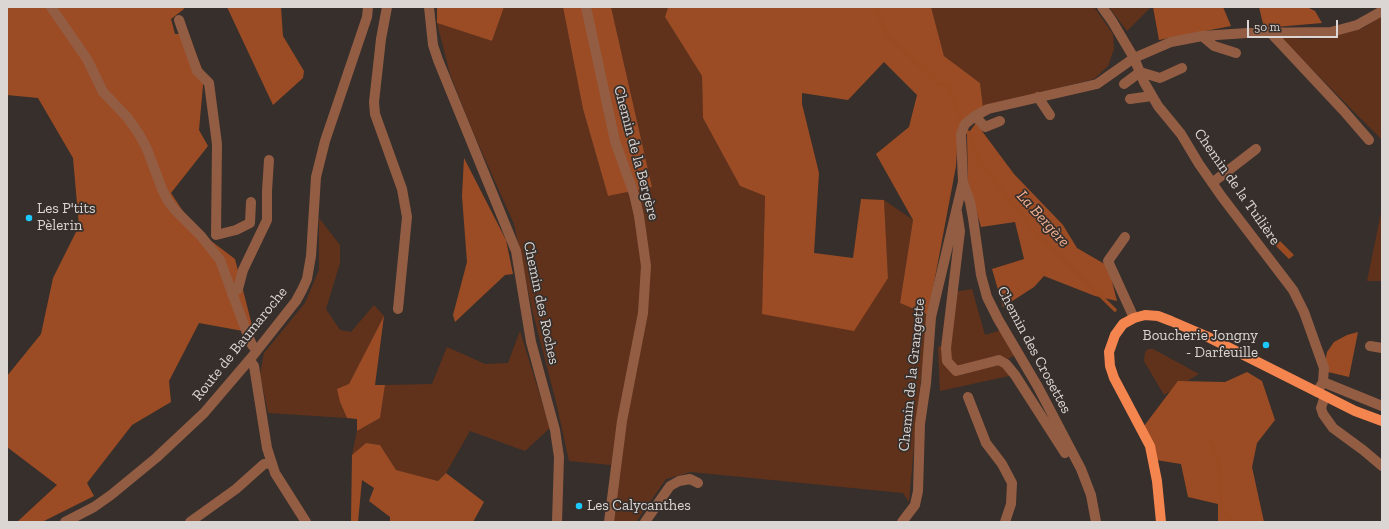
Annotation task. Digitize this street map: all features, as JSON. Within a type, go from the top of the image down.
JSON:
[{"type":"main road","points":[[1161,522],[1157,481],[1150,446],[1114,378],[1110,366],[1109,352],[1115,335],[1123,324],[1134,318],[1145,315],[1158,316],[1172,321],[1206,336],[1355,411],[1382,421]]},
{"type":"street","points":[[51,7],[87,59],[103,92],[127,117],[140,134],[168,201],[201,236],[220,260],[247,333],[252,344],[257,350]]},
{"type":"street","name":"Route de Baumaroche","points":[[65,522],[94,507],[110,495],[156,458],[204,413],[296,301],[307,279],[311,256],[316,177],[324,141],[367,17],[368,7]]},
{"type":"street","points":[[387,7],[381,40],[374,102],[375,114],[402,189],[406,217],[398,309]]},
{"type":"street","name":"Chemin des Roches","points":[[429,7],[433,45],[438,60],[516,251],[531,342],[556,437],[559,456],[557,522]]},
{"type":"street","name":"Chemin de la Bergère","points":[[586,7],[615,141],[634,194],[639,216],[646,266],[643,313],[622,421],[609,522]]},
{"type":"street","name":"Chemin de la Tuilière","points":[[1102,7],[1134,58],[1144,82],[1158,106],[1181,134],[1212,182],[1293,290],[1304,312],[1319,350],[1324,368],[1321,394]]},
{"type":"street","name":"Chemin des Crosettes","points":[[1096,522],[1091,495],[1082,468],[987,297],[981,274],[970,202],[963,182],[961,134],[965,124],[975,116],[988,109],[1097,84],[1134,58],[1172,42],[1202,36],[1270,32],[1331,32],[1357,25],[1382,11]]},
{"type":"street","points":[[179,20],[197,71],[209,83],[217,144],[216,235],[214,253]]},
{"type":"street","points":[[1270,32],[1369,140]]},
{"type":"street","points":[[1202,36],[1214,46],[1236,53]]},
{"type":"street","points":[[1124,84],[1140,72],[1160,78],[1182,68]]},
{"type":"street","points":[[1130,99],[1152,96]]},
{"type":"street","points":[[1038,98],[1050,115]]},
{"type":"street","points":[[975,116],[985,127],[1000,121]]},
{"type":"street","points":[[1212,182],[1256,149]]},
{"type":"street","points":[[232,294],[238,289],[243,270],[259,240],[267,220],[269,160]]},
{"type":"street","name":"Chemin de la Grangette","points":[[902,522],[915,505],[918,491],[920,424],[926,383],[931,317],[963,182]]},
{"type":"street","points":[[216,235],[236,230],[250,223],[251,202]]},
{"type":"street","points":[[956,208],[960,231],[946,348],[947,361],[956,370],[999,360],[1006,364],[1015,375],[1068,458],[1076,459]]},
{"type":"street","points":[[1125,238],[1108,261],[1134,318]]},
{"type":"street","points":[[1370,346],[1382,348]]},
{"type":"street","points":[[249,360],[254,366],[267,448],[274,473],[306,522]]},
{"type":"street","points":[[1323,382],[1382,406]]},
{"type":"street","points":[[1321,394],[1323,414],[1333,428],[1382,466]]},
{"type":"street","points":[[968,397],[986,443],[1002,464],[1012,483],[1011,504],[1006,522]]},
{"type":"street","points":[[190,522],[236,489],[264,464],[272,463]]},
{"type":"street","points":[[645,522],[670,486],[679,481],[690,479],[698,483]]},
{"type":"shaded area","points":[[7,7],[183,7],[184,9],[171,19],[175,34],[188,34],[204,74],[199,130],[208,146],[171,193],[194,228],[235,259],[254,333],[199,323],[169,381],[171,402],[132,425],[87,483],[94,496],[42,522],[17,522],[57,485],[7,447],[7,376],[41,334],[53,278],[79,226],[73,158],[38,98],[7,95]]},
{"type":"shaded area","points":[[227,7],[281,7],[283,36],[304,71],[303,78],[273,105]]},
{"type":"shaded area","points":[[437,7],[504,7],[492,41],[437,23]]},
{"type":"shaded area","points":[[504,7],[563,7],[583,109],[608,196],[652,187],[611,7],[668,7],[665,17],[702,76],[703,118],[740,186],[765,196],[762,314],[888,278],[884,200],[913,220],[900,303],[928,315],[909,502],[903,493],[691,472],[666,479],[636,522],[607,522],[611,465],[569,461],[556,402],[532,309],[514,224],[473,132],[450,74],[437,23],[492,41]]},
{"type":"shaded area","points":[[563,7],[611,7],[652,187],[608,196],[583,109]]},
{"type":"shaded area","points":[[668,7],[931,7],[944,56],[980,83],[983,107],[958,132],[956,166],[928,315],[900,303],[913,220],[876,154],[909,127],[917,95],[884,62],[848,100],[802,93],[802,104],[819,173],[814,253],[853,258],[861,199],[884,200],[888,278],[854,331],[762,314],[765,196],[740,186],[703,118],[702,76],[665,17]]},
{"type":"shaded area","points":[[931,7],[1094,7],[1113,34],[1114,49],[1108,66],[1094,79],[983,107],[980,83],[944,56]]},
{"type":"shaded area","points":[[1109,7],[1151,7],[1127,31]]},
{"type":"shaded area","points":[[1153,7],[1223,7],[1231,26],[1159,40]]},
{"type":"shaded area","points":[[1259,7],[1307,7],[1315,11],[1322,23],[1264,28]]},
{"type":"shaded area","points":[[1382,16],[1382,140],[1280,37],[1306,39],[1327,38],[1363,28]]},
{"type":"shaded area","points":[[976,123],[1014,174],[1063,225],[1077,248],[1108,266],[1117,301],[1095,296],[1044,276],[1034,287],[1003,307],[992,269],[1024,259],[1015,222],[981,227],[968,182],[967,135]]},
{"type":"shaded area","points":[[464,158],[506,240],[513,274],[505,275],[455,322],[453,315],[467,262],[462,196]]},
{"type":"shaded area","points":[[1382,208],[1382,281],[1367,281]]},
{"type":"shaded area","points":[[319,218],[340,245],[340,263],[326,309],[340,330],[351,332],[374,305],[384,316],[340,402],[347,418],[268,413],[260,374],[264,353],[305,303],[319,270]]},
{"type":"shaded area","points":[[1280,241],[1294,255],[1289,259],[1276,246]]},
{"type":"shaded area","points":[[972,289],[985,335],[1001,330],[1015,355],[1008,359],[1018,374],[940,391],[938,347],[941,346],[948,293]]},
{"type":"shaded area","points":[[384,316],[375,385],[385,385],[380,418],[357,431],[357,419],[347,418],[340,402],[337,389],[349,384]]},
{"type":"shaded area","points":[[520,331],[550,428],[525,451],[470,431],[446,473],[438,481],[396,470],[380,445],[366,443],[352,455],[357,431],[380,418],[385,385],[432,384],[447,347],[485,364],[508,363]]},
{"type":"shaded area","points":[[1358,332],[1349,377],[1328,372],[1325,363],[1327,352],[1334,342],[1347,335]]},
{"type":"shaded area","points":[[1148,349],[1153,349],[1199,374],[1164,395],[1144,361],[1145,352]]},
{"type":"shaded area","points":[[1247,372],[1262,381],[1275,420],[1257,443],[1252,467],[1264,522],[1218,522],[1218,504],[1188,497],[1181,464],[1156,460],[1144,426],[1178,381],[1225,382]]},
{"type":"shaded area","points":[[366,443],[380,445],[396,470],[438,481],[446,473],[484,502],[473,522],[390,522],[390,517],[369,501],[374,488],[362,480],[358,522],[351,522],[352,455]]},
{"type":"waterway","name":"La Bergère","points":[[875,7],[886,34],[938,84],[948,84],[962,122]]},
{"type":"waterway","name":"La Bergère","points":[[968,132],[981,164],[1034,231],[1115,310]]},
{"type":"waterway","name":"La Bergère","points":[[1210,440],[1219,465],[1222,510],[1233,522]]},
{"type":"place","name":"Les P'tits Pèlerin","points":[[29,218]]},
{"type":"place","name":"Boucherie Jongny - Darfeuille","points":[[1266,345]]},
{"type":"place","name":"Les Calycanthes","points":[[579,506]]}]
